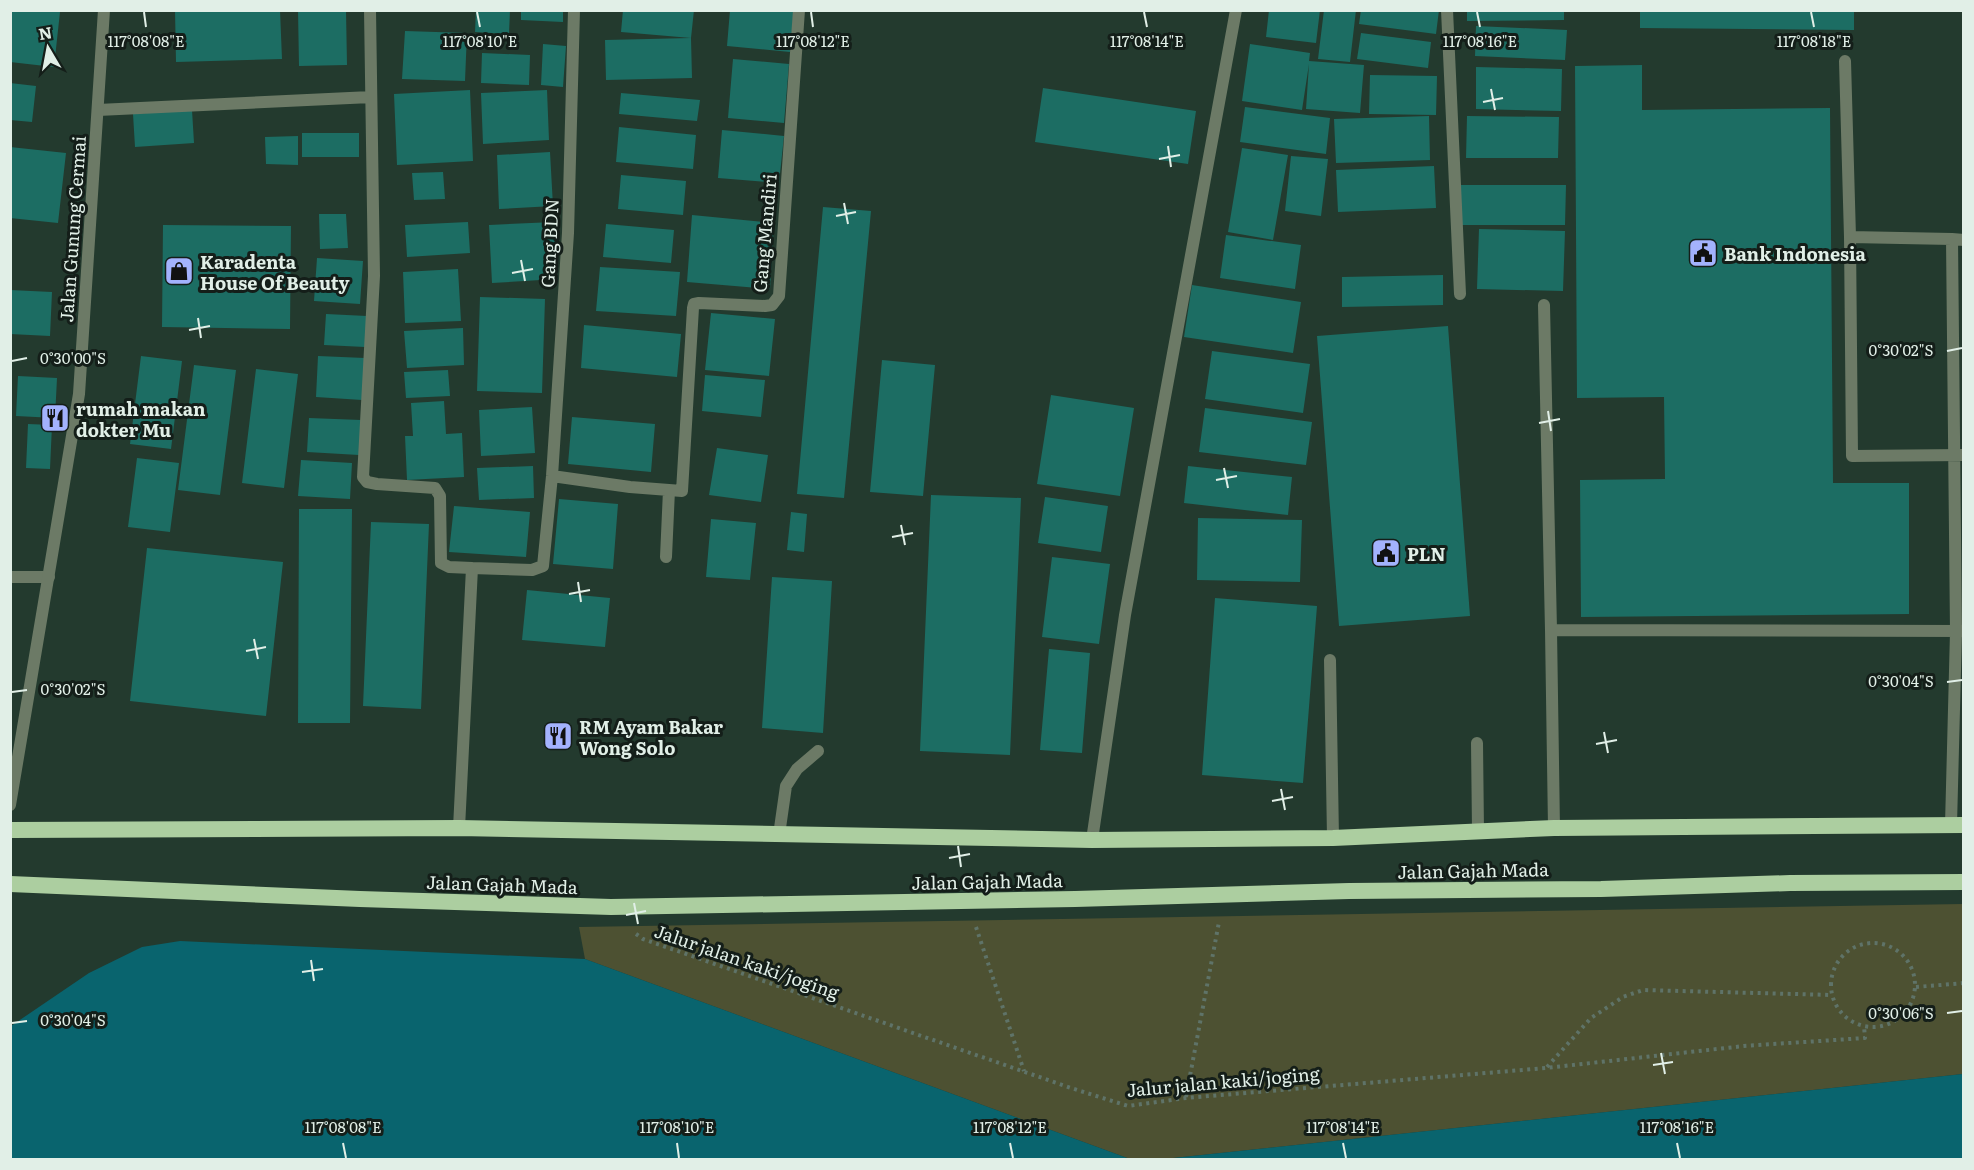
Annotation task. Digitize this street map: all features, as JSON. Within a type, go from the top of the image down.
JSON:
[{"type":"highway","name":"Jalan Gajah Mada","points":[[10,830],[459,828],[1092,840],[1333,838],[1554,828],[1957,825]]},
{"type":"highway","name":"Jalan Gajah Mada","points":[[10,884],[611,907],[1349,891],[1964,882]]},
{"type":"street","name":"Jalan Gunung Cermai","points":[[10,804],[79,394],[104,10]]},
{"type":"street","points":[[370,10],[374,276],[363,477],[367,482],[376,484],[435,488],[440,496],[441,563],[449,567],[472,568],[459,828]]},
{"type":"street","name":"Gang BDN","points":[[472,568],[532,570],[543,566],[552,476],[568,233],[573,10]]},
{"type":"street","name":"Gang Mandiri","points":[[669,490],[682,491],[694,304],[765,306],[772,305],[779,296],[799,10]]},
{"type":"street","points":[[1092,840],[1125,615],[1236,10]]},
{"type":"street","points":[[1447,10],[1460,294]]},
{"type":"street","points":[[1845,61],[1850,237],[1852,456],[1959,455]]},
{"type":"street","points":[[98,110],[371,97]]},
{"type":"street","points":[[1850,237],[1958,240],[1960,632],[1957,825]]},
{"type":"street","points":[[1544,305],[1554,828]]},
{"type":"street","points":[[552,476],[669,490],[666,557]]},
{"type":"street","points":[[10,577],[49,577]]},
{"type":"street","points":[[1551,630],[1960,632]]},
{"type":"street","points":[[1330,660],[1333,838]]},
{"type":"street","points":[[1477,743],[1478,831]]},
{"type":"street","points":[[779,835],[786,786],[797,769],[818,751]]},
{"type":"path","points":[[1186,1098],[1224,895]]},
{"type":"path","points":[[968,901],[1024,1071]]},
{"type":"path","name":"Jalur jalan kaki/joging","points":[[611,907],[628,928],[643,939],[1128,1106],[1186,1098],[1546,1068],[1744,1046],[1865,1038],[1864,1026]]},
{"type":"path","points":[[1870,943],[1893,947],[1911,964],[1916,987],[1908,1010],[1888,1024],[1864,1026],[1843,1015],[1832,995],[1833,970],[1847,951],[1870,943]]},
{"type":"path","points":[[1916,987],[1964,982]]},
{"type":"path","points":[[1546,1068],[1591,1018],[1623,998],[1644,990],[1832,995]]},
{"type":"green space","points":[[1963,904],[1963,1074],[1164,1159],[1130,1159],[585,959],[579,927]]},
{"type":"water","points":[[180,941],[585,959],[1130,1159],[11,1159],[11,1026],[89,973],[142,947]]},
{"type":"water","points":[[1963,1074],[1963,1159],[1164,1159]]},
{"type":"building","points":[[10,10],[60,12],[54,67],[10,62]]},
{"type":"building","points":[[175,10],[280,10],[282,59],[176,62]]},
{"type":"building","points":[[298,10],[346,10],[347,65],[299,66]]},
{"type":"building","points":[[476,10],[510,10],[509,34],[475,32]]},
{"type":"building","points":[[521,10],[563,10],[563,22],[521,20]]},
{"type":"building","points":[[623,10],[694,10],[691,38],[621,32]]},
{"type":"building","points":[[730,10],[794,10],[790,52],[727,46]]},
{"type":"building","points":[[1269,10],[1320,10],[1316,43],[1266,37]]},
{"type":"building","points":[[1324,10],[1356,10],[1350,62],[1318,59]]},
{"type":"building","points":[[1361,10],[1439,10],[1436,34],[1359,24]]},
{"type":"building","points":[[1467,10],[1564,10],[1564,20],[1467,21]]},
{"type":"building","points":[[1640,10],[1854,10],[1854,30],[1640,28]]},
{"type":"building","points":[[1476,26],[1567,30],[1565,60],[1475,56]]},
{"type":"building","points":[[405,31],[467,33],[465,81],[402,79]]},
{"type":"building","points":[[1361,33],[1431,42],[1428,68],[1357,59]]},
{"type":"building","points":[[691,38],[692,78],[606,80],[605,40]]},
{"type":"building","points":[[543,44],[566,46],[563,87],[541,85]]},
{"type":"building","points":[[1250,44],[1310,53],[1309,61],[1364,65],[1360,113],[1306,109],[1309,64],[1302,110],[1242,101]]},
{"type":"building","points":[[482,53],[530,55],[529,85],[481,83]]},
{"type":"building","points":[[733,59],[789,64],[784,123],[728,118]]},
{"type":"building","name":"Bank Indonesia","points":[[1642,65],[1642,110],[1830,108],[1833,483],[1909,483],[1909,614],[1581,617],[1580,480],[1665,479],[1664,397],[1577,398],[1575,66]]},
{"type":"building","points":[[1476,67],[1562,69],[1561,111],[1476,109]]},
{"type":"building","points":[[1370,75],[1437,76],[1436,115],[1369,114]]},
{"type":"building","points":[[10,83],[36,86],[32,122],[10,120]]},
{"type":"building","points":[[1043,88],[1196,111],[1188,164],[1035,142]]},
{"type":"building","points":[[470,90],[473,161],[397,165],[394,94]]},
{"type":"building","points":[[547,90],[549,140],[483,144],[481,93]]},
{"type":"building","points":[[621,93],[700,100],[697,121],[619,114]]},
{"type":"building","points":[[1245,107],[1330,118],[1326,154],[1240,142]]},
{"type":"building","points":[[192,110],[194,143],[135,147],[133,114]]},
{"type":"building","points":[[1429,116],[1430,160],[1336,163],[1334,119]]},
{"type":"building","points":[[1467,116],[1559,117],[1558,158],[1466,158]]},
{"type":"building","points":[[619,127],[696,135],[693,169],[616,162]]},
{"type":"building","points":[[722,130],[784,136],[779,183],[718,178]]},
{"type":"building","points":[[302,133],[359,133],[359,157],[302,157]]},
{"type":"building","points":[[298,136],[298,165],[266,164],[265,137]]},
{"type":"building","points":[[10,147],[66,153],[58,223],[10,218]]},
{"type":"building","points":[[1242,148],[1288,155],[1273,240],[1228,232]]},
{"type":"building","points":[[550,152],[553,206],[499,209],[497,155]]},
{"type":"building","points":[[1291,156],[1328,159],[1321,216],[1285,211]]},
{"type":"building","points":[[1434,166],[1436,208],[1338,212],[1336,170]]},
{"type":"building","points":[[443,172],[445,199],[414,200],[412,173]]},
{"type":"building","points":[[621,175],[686,181],[683,215],[618,209]]},
{"type":"building","points":[[1459,185],[1566,185],[1565,225],[1459,225]]},
{"type":"building","points":[[823,207],[871,211],[844,498],[797,494]]},
{"type":"building","points":[[319,214],[346,214],[348,248],[320,249]]},
{"type":"building","points":[[692,215],[774,223],[770,289],[687,282]]},
{"type":"building","points":[[468,222],[470,253],[407,257],[405,225]]},
{"type":"building","points":[[554,222],[557,279],[492,283],[489,225]]},
{"type":"building","points":[[606,224],[674,230],[671,263],[603,257]]},
{"type":"building","points":[[163,225],[291,226],[290,329],[162,327]]},
{"type":"building","points":[[1479,229],[1565,231],[1563,291],[1477,289]]},
{"type":"building","points":[[1226,235],[1301,245],[1295,289],[1220,278]]},
{"type":"building","points":[[317,258],[363,261],[360,304],[314,301]]},
{"type":"building","points":[[600,267],[680,272],[676,316],[596,311]]},
{"type":"building","points":[[458,269],[461,321],[405,323],[403,272]]},
{"type":"building","points":[[1443,275],[1443,305],[1342,307],[1342,277]]},
{"type":"building","points":[[1192,285],[1301,302],[1293,353],[1184,337]]},
{"type":"building","points":[[10,290],[52,292],[50,336],[10,334]]},
{"type":"building","points":[[480,297],[545,299],[542,393],[477,391]]},
{"type":"building","points":[[711,313],[775,319],[769,376],[705,370]]},
{"type":"building","points":[[326,314],[367,316],[365,347],[324,345]]},
{"type":"building","points":[[584,325],[681,334],[677,377],[581,368]]},
{"type":"building","points":[[1448,326],[1470,616],[1339,626],[1317,336]]},
{"type":"building","points":[[463,328],[464,365],[407,368],[404,331]]},
{"type":"building","points":[[1212,351],[1310,364],[1303,413],[1205,399]]},
{"type":"building","points":[[141,356],[182,361],[171,449],[130,444]]},
{"type":"building","points":[[318,356],[365,358],[362,400],[316,397]]},
{"type":"building","points":[[882,360],[935,365],[923,496],[870,492]]},
{"type":"building","points":[[194,365],[236,370],[220,495],[178,490]]},
{"type":"building","points":[[256,369],[298,374],[284,488],[242,483]]},
{"type":"building","points":[[448,370],[450,396],[406,398],[404,372]]},
{"type":"building","points":[[705,375],[765,380],[761,417],[702,411]]},
{"type":"building","points":[[18,376],[57,378],[55,418],[16,416]]},
{"type":"building","points":[[1051,395],[1134,408],[1120,496],[1037,484]]},
{"type":"building","points":[[444,401],[446,434],[462,433],[464,477],[407,480],[405,436],[413,436],[411,403]]},
{"type":"building","points":[[532,407],[535,453],[481,456],[479,410]]},
{"type":"building","points":[[1205,408],[1312,422],[1306,465],[1199,452]]},
{"type":"building","points":[[572,417],[655,424],[651,472],[568,464]]},
{"type":"building","points":[[309,418],[361,420],[359,455],[307,452]]},
{"type":"building","points":[[28,424],[52,425],[50,469],[26,468]]},
{"type":"building","points":[[717,448],[768,455],[761,502],[709,495]]},
{"type":"building","points":[[137,458],[179,463],[170,532],[128,527]]},
{"type":"building","points":[[301,460],[352,463],[350,499],[298,496]]},
{"type":"building","points":[[533,466],[534,498],[479,500],[477,468]]},
{"type":"building","points":[[1188,466],[1292,477],[1288,515],[1184,503]]},
{"type":"building","points":[[931,495],[1021,498],[1010,755],[920,751]]},
{"type":"building","points":[[1045,497],[1108,506],[1101,552],[1038,543]]},
{"type":"building","points":[[559,499],[618,504],[613,569],[553,564]]},
{"type":"building","points":[[454,506],[530,512],[526,557],[449,552]]},
{"type":"building","points":[[299,509],[352,509],[350,723],[298,723]]},
{"type":"building","points":[[791,512],[807,514],[804,552],[787,550]]},
{"type":"building","points":[[1198,518],[1302,520],[1300,582],[1197,580]]},
{"type":"building","points":[[711,519],[756,523],[750,580],[706,577]]},
{"type":"building","points":[[371,522],[429,524],[421,709],[363,706]]},
{"type":"building","points":[[147,548],[283,562],[266,716],[130,701]]},
{"type":"building","points":[[1052,557],[1110,564],[1099,644],[1042,637]]},
{"type":"building","points":[[772,577],[832,581],[823,733],[762,728]]},
{"type":"building","points":[[527,590],[610,598],[605,647],[522,640]]},
{"type":"building","points":[[1215,598],[1317,606],[1303,783],[1202,775]]},
{"type":"building","points":[[1049,649],[1090,653],[1082,753],[1040,750]]},
{"type":"place","name":"Bank Indonesia","points":[[1703,253]]},
{"type":"place","name":"Karadenta House Of Beauty","points":[[179,271]]},
{"type":"place","name":"rumah makan dokter Mu","points":[[55,418]]},
{"type":"place","name":"PLN","points":[[1386,553]]},
{"type":"place","name":"RM Ayam Bakar Wong Solo","points":[[558,736]]}]
